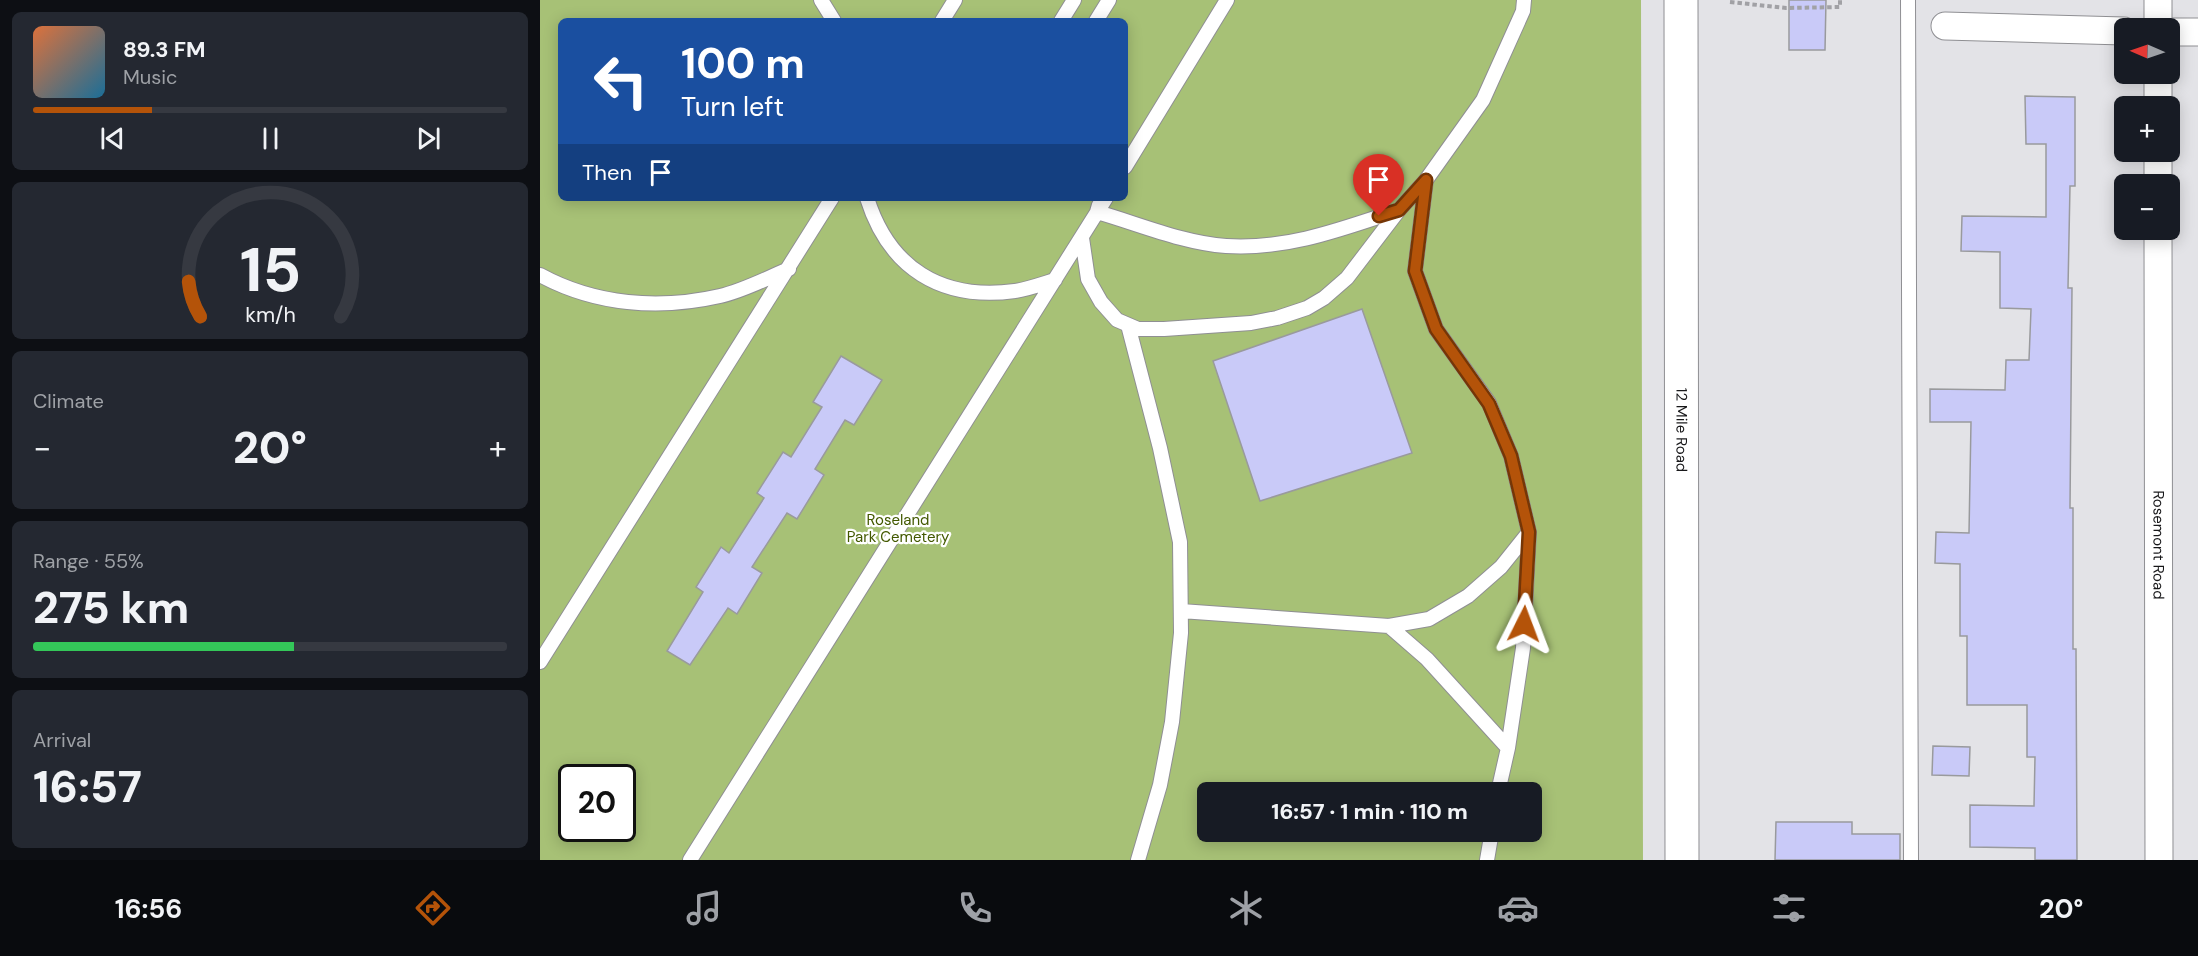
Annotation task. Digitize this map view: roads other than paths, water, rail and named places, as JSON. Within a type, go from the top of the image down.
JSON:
[{"type":"main road","name":"12 Mile Road","points":[[1681,0],[1682,860]]},
{"type":"street","points":[[2158,0],[2158,18]]},
{"type":"street","points":[[1946,26],[2114,31]]},
{"type":"street","points":[[2180,32],[2198,32]]},
{"type":"street","name":"Rosemont Road","points":[[2158,240],[2159,860]]},
{"type":"lane","points":[[821,0],[832,18]]},
{"type":"lane","points":[[944,18],[955,0]]},
{"type":"lane","points":[[1063,18],[1074,0]]},
{"type":"lane","points":[[1098,18],[1109,0]]},
{"type":"lane","points":[[1128,162],[1227,0]]},
{"type":"lane","points":[[1082,238],[1088,279],[1101,302],[1117,320],[1137,329],[1251,323],[1277,318],[1307,308],[1347,278],[1399,210],[1426,180],[1483,100],[1523,11],[1524,0]]},
{"type":"lane","points":[[1908,0],[1911,860]]},
{"type":"lane","points":[[1426,180],[1415,271],[1436,329],[1489,404],[1511,456],[1529,532],[1523,648],[1508,748],[1500,782]]},
{"type":"lane","points":[[540,662],[830,201]]},
{"type":"lane","points":[[868,201],[875,222],[891,248],[910,267],[931,281],[955,288],[1015,291],[1055,280]]},
{"type":"lane","points":[[1098,212],[1100,201]]},
{"type":"lane","points":[[690,860],[1104,201]]},
{"type":"lane","points":[[1098,212],[1187,239],[1223,246],[1256,247],[1319,237],[1399,210]]},
{"type":"lane","points":[[540,275],[589,295],[625,303],[674,303],[722,296],[789,269]]},
{"type":"lane","points":[[1128,325],[1160,448],[1180,542],[1181,633],[1168,743],[1160,785],[1138,860]]},
{"type":"lane","points":[[1180,612],[1389,626],[1429,619],[1468,596],[1501,567],[1529,532]]},
{"type":"lane","points":[[1389,626],[1427,659],[1508,748]]},
{"type":"lane","points":[[1487,860],[1490,842]]},
{"type":"park label","name":"Roseland Park Cemetery","points":[[898,528]]}]
